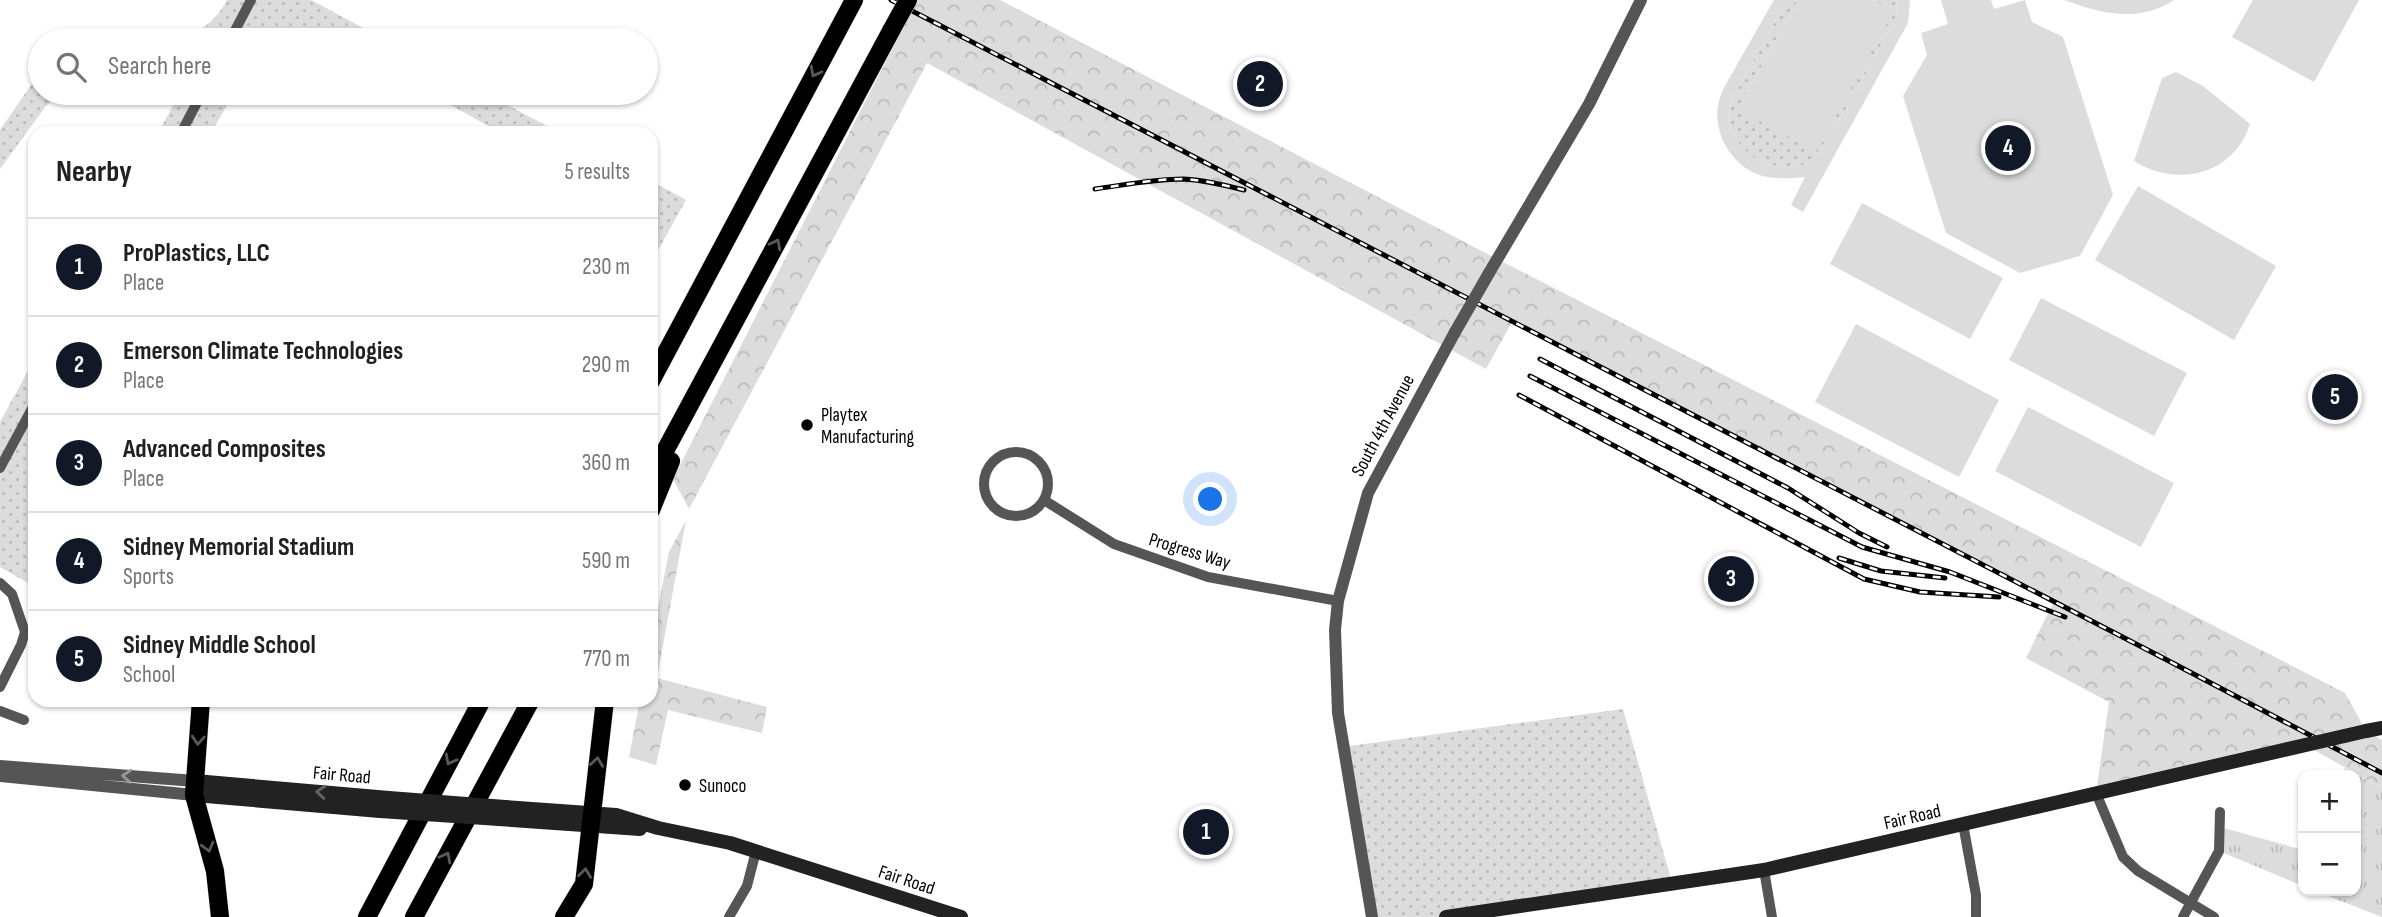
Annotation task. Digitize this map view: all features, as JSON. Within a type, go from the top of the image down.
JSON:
[{"type":"highway","points":[[658,464],[908,0]]},
{"type":"highway","points":[[658,368],[850,6]]},
{"type":"highway","points":[[658,346],[736,220]]},
{"type":"highway","points":[[658,493],[757,279]]},
{"type":"highway","points":[[201,707],[195,788],[215,872],[220,917]]},
{"type":"highway","points":[[367,917],[478,707]]},
{"type":"highway","points":[[414,917],[527,707]]},
{"type":"highway","points":[[564,917],[584,884],[604,707]]},
{"type":"main road","name":"Fair Road","points":[[1446,917],[1763,870],[2382,728]]},
{"type":"main road","name":"Fair Road","points":[[195,788],[389,798],[502,813]]},
{"type":"main road","name":"Fair Road","points":[[195,788],[380,811],[502,813],[591,819],[680,832],[730,843],[961,917]]},
{"type":"street","points":[[236,28],[251,0]]},
{"type":"street","name":"South 4th Avenue","points":[[1372,917],[1338,713],[1335,630],[1338,601],[1368,493],[1489,272],[1589,104],[1641,0]]},
{"type":"street","points":[[185,126],[196,105]]},
{"type":"street","points":[[0,468],[28,416]]},
{"type":"street","points":[[1020,453],[1030,456],[1038,461],[1048,480],[1044,500],[1026,515],[1003,513],[987,498],[985,478],[988,469],[1006,454],[1020,453]]},
{"type":"street","name":"Progress Way","points":[[1044,500],[1114,544],[1209,577],[1338,601]]},
{"type":"street","points":[[0,583],[12,594],[25,632],[0,687]]},
{"type":"street","points":[[0,711],[24,720]]},
{"type":"street","name":"Fair Road","points":[[0,766],[195,788]]},
{"type":"street","name":"Fair Road","points":[[0,776],[195,788]]},
{"type":"street","points":[[2096,793],[2123,857],[2138,871],[2214,917]]},
{"type":"street","points":[[2183,917],[2219,851],[2221,812]]},
{"type":"street","points":[[1963,824],[1976,895],[1976,917]]},
{"type":"street","points":[[729,917],[747,886],[756,851]]},
{"type":"street","points":[[1763,870],[1772,917]]},
{"type":"green space","points":[[227,0],[311,0],[364,28],[203,28]]},
{"type":"green space","points":[[917,0],[1000,0],[1497,259],[2345,693],[2366,731],[2382,740],[2382,788],[2361,776],[2361,770],[2350,770],[2305,745],[2096,793],[2109,702],[2026,658],[2054,601],[1512,322],[1486,369],[927,63],[689,509],[673,479]]},
{"type":"green space","points":[[1774,0],[1787,0],[1735,94],[1729,117],[1737,140],[1753,157],[1765,163],[1790,167],[1807,163],[1828,138],[1896,17],[1898,0],[1910,0],[1908,23],[1803,212],[1791,205],[1805,177],[1774,178],[1756,174],[1728,150],[1718,125],[1717,111],[1722,93]]},
{"type":"green space","points":[[1787,0],[1798,0],[1738,109],[1893,12],[1873,0],[1898,0],[1896,17],[1828,138],[1807,163],[1790,167],[1765,163],[1753,157],[1737,140],[1729,117],[1735,94]]},
{"type":"green space","points":[[1798,0],[1873,0],[1894,11],[1816,152],[1738,109]]},
{"type":"green space","points":[[1941,0],[1991,0],[1994,9],[2025,0],[2032,22],[2063,37],[2113,195],[2080,256],[2020,273],[1946,233],[1903,96],[1927,55],[1921,33],[1948,24]]},
{"type":"green space","points":[[2064,0],[2174,0],[2147,12],[2120,14]]},
{"type":"green space","points":[[2253,0],[2359,0],[2314,82],[2232,37]]},
{"type":"green space","points":[[2176,72],[2203,86],[2250,124],[2231,155],[2202,172],[2185,175],[2168,174],[2134,161],[2162,78]]},
{"type":"green space","points":[[28,89],[28,105],[47,105],[31,126],[28,126],[28,131],[0,169],[0,130]]},
{"type":"green space","points":[[173,105],[227,105],[215,126],[162,126]]},
{"type":"green space","points":[[451,105],[508,105],[547,126],[488,126]]},
{"type":"green space","points":[[658,185],[686,200],[658,250]]},
{"type":"green space","points":[[2138,186],[2276,266],[2234,340],[2095,260]]},
{"type":"green space","points":[[1862,203],[2003,278],[1970,339],[1830,264]]},
{"type":"green space","points":[[2041,298],[2187,373],[2154,436],[2009,360]]},
{"type":"green space","points":[[1856,324],[1999,400],[1959,477],[1815,402]]},
{"type":"green space","points":[[28,371],[28,583],[0,567],[0,422]]},
{"type":"green space","points":[[2028,407],[2174,483],[2141,547],[1995,471]]},
{"type":"green space","points":[[686,520],[658,673],[658,607],[669,552]]},
{"type":"green space","points":[[658,678],[767,707],[762,733],[668,710],[656,765],[629,757],[639,707],[658,707]]},
{"type":"green space","points":[[1623,709],[1672,883],[1446,917],[1372,917],[1342,747]]},
{"type":"green space","points":[[2361,777],[2382,788],[2382,917],[2328,896],[2361,896]]},
{"type":"green space","points":[[2220,827],[2298,849],[2298,884],[2219,851]]},
{"type":"railway","points":[[891,0],[2382,773]]},
{"type":"railway","points":[[1095,189],[1183,179],[1244,190]]},
{"type":"railway","points":[[1540,359],[1788,488],[1859,533],[1887,547]]},
{"type":"railway","points":[[1530,376],[1862,547],[1950,572],[2065,617]]},
{"type":"railway","points":[[1519,395],[1864,579],[1920,592],[1999,597]]},
{"type":"railway","points":[[1839,558],[1881,571],[1945,578]]},
{"type":"place","name":"Emerson Climate Technologies","points":[[1260,84]]},
{"type":"place","name":"Sidney Memorial Stadium","points":[[2008,148]]},
{"type":"place","name":"Sidney Middle School","points":[[2335,397]]},
{"type":"place","name":"Playtex Manufacturing","points":[[807,425]]},
{"type":"place","name":"Advanced Composites","points":[[1731,579]]},
{"type":"place","name":"Sunoco","points":[[685,785]]},
{"type":"place","name":"ProPlastics, LLC","points":[[1206,832]]}]
